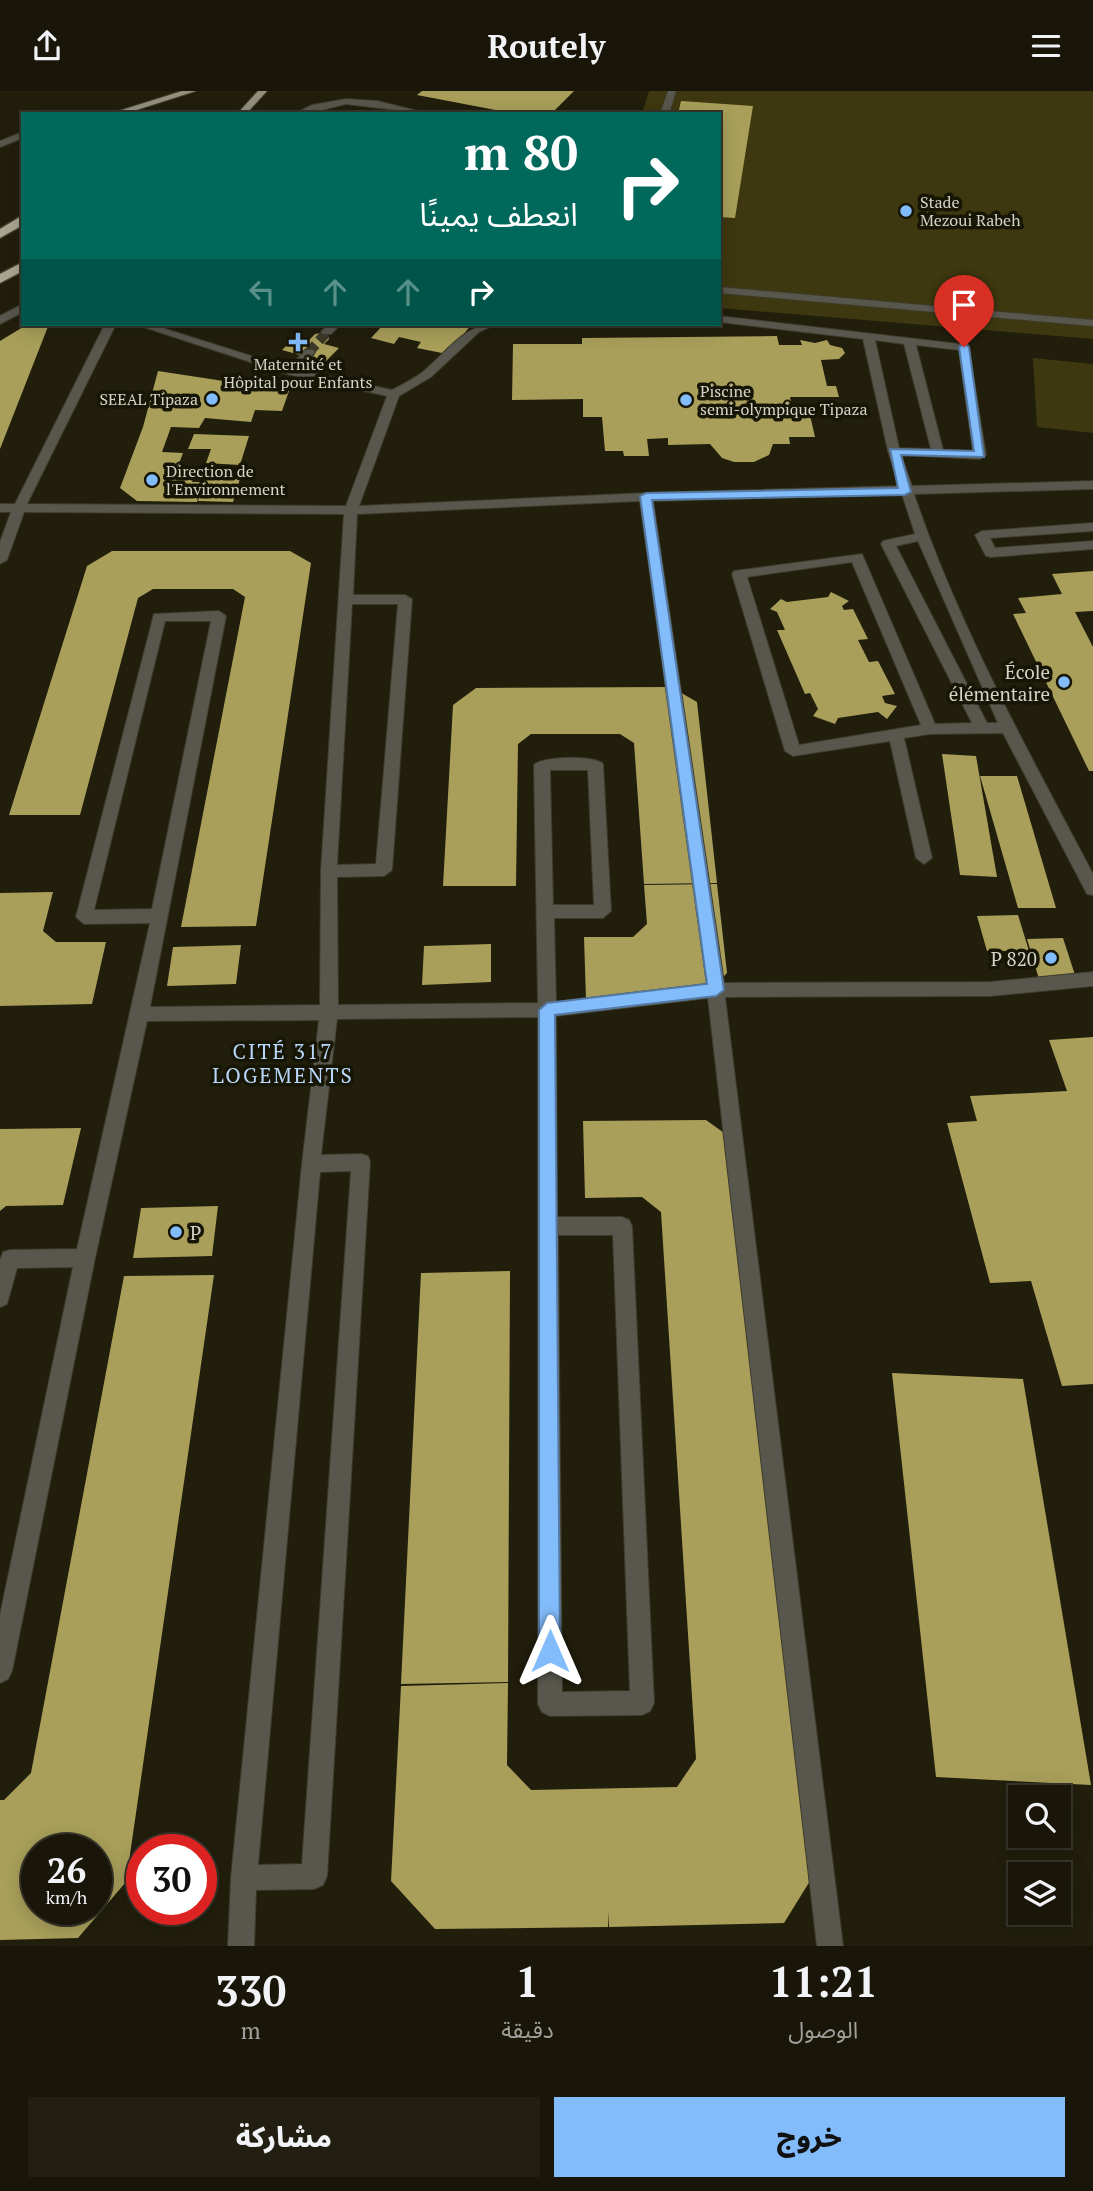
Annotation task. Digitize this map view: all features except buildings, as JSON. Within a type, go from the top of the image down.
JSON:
[{"type":"highway","points":[[0,234],[21,220]]},
{"type":"highway","points":[[0,279],[21,267]]},
{"type":"main road","points":[[168,110],[194,91]]},
{"type":"main road","points":[[120,112],[194,91]]},
{"type":"main road","points":[[243,112],[263,91]]},
{"type":"street","points":[[302,112],[319,104],[334,91]]},
{"type":"street","points":[[665,112],[672,91]]},
{"type":"street","points":[[319,104],[349,100],[415,112]]},
{"type":"street","points":[[0,145],[21,136]]},
{"type":"street","points":[[0,145],[21,144]]},
{"type":"street","points":[[721,290],[1093,323]]},
{"type":"street","points":[[0,321],[21,308]]},
{"type":"street","points":[[721,319],[964,347],[981,455],[894,451]]},
{"type":"street","points":[[0,560],[19,508],[109,326]]},
{"type":"street","points":[[145,326],[291,372],[394,394]]},
{"type":"street","points":[[241,1946],[244,1878],[311,1164],[329,1011],[329,871],[351,510],[394,394],[427,375],[475,330],[486,326]]},
{"type":"street","points":[[869,335],[894,451],[905,492],[922,536],[1008,728],[1093,889]]},
{"type":"street","points":[[909,340],[938,453]]},
{"type":"street","points":[[291,372],[309,352]]},
{"type":"street","points":[[0,508],[351,510],[646,496],[905,492],[1093,485]]},
{"type":"street","points":[[646,496],[716,990],[830,1946]]},
{"type":"street","points":[[1093,527],[982,535],[990,553],[1093,545]]},
{"type":"street","points":[[922,536],[888,544],[982,728]]},
{"type":"street","points":[[930,729],[857,557],[739,574],[793,751],[930,729],[1008,728]]},
{"type":"street","points":[[329,871],[384,870],[405,599],[346,600]]},
{"type":"street","points":[[0,1671],[85,1258],[140,1014],[157,916],[219,616],[159,617],[84,917],[157,916]]},
{"type":"street","points":[[896,734],[924,858]]},
{"type":"street","points":[[543,912],[603,911],[595,764],[542,765],[543,912],[547,1010],[546,1226],[550,1704],[642,1703],[622,1226],[546,1226]]},
{"type":"street","points":[[140,1014],[547,1010],[716,990],[990,989],[1093,979]]},
{"type":"street","points":[[244,1878],[314,1876],[361,1162],[311,1164]]},
{"type":"street","points":[[0,1297],[10,1259],[85,1258]]},
{"type":"shaded area","name":"Stade Mezoui Rabeh","points":[[649,91],[1093,91],[1093,339],[721,308],[721,112],[643,112]]},
{"type":"shaded area","points":[[1033,358],[1093,364],[1093,433],[1037,427]]},
{"type":"tunnel","points":[[309,352],[327,332]]},
{"type":"place","name":"Stade Mezoui Rabeh","points":[[906,211]]},
{"type":"place","name":"Maternité et Hôpital pour Enfants","points":[[298,342]]},
{"type":"place","name":"SEEAL Tipaza","points":[[212,399]]},
{"type":"place","name":"Piscine semi-olympique Tipaza","points":[[686,400]]},
{"type":"place","name":"Direction de l'Environnement","points":[[152,480]]},
{"type":"place","name":"École élémentaire","points":[[1064,682]]},
{"type":"place","name":"P 820","points":[[1051,958]]},
{"type":"place","name":"P","points":[[176,1232]]},
{"type":"district","name":"CITÉ 317 LOGEMENTS","points":[[283,1063]]},
{"type":"route","points":[[550,1651],[547,1010],[716,990],[646,496],[905,492],[894,451],[981,455],[964,347]]}]
